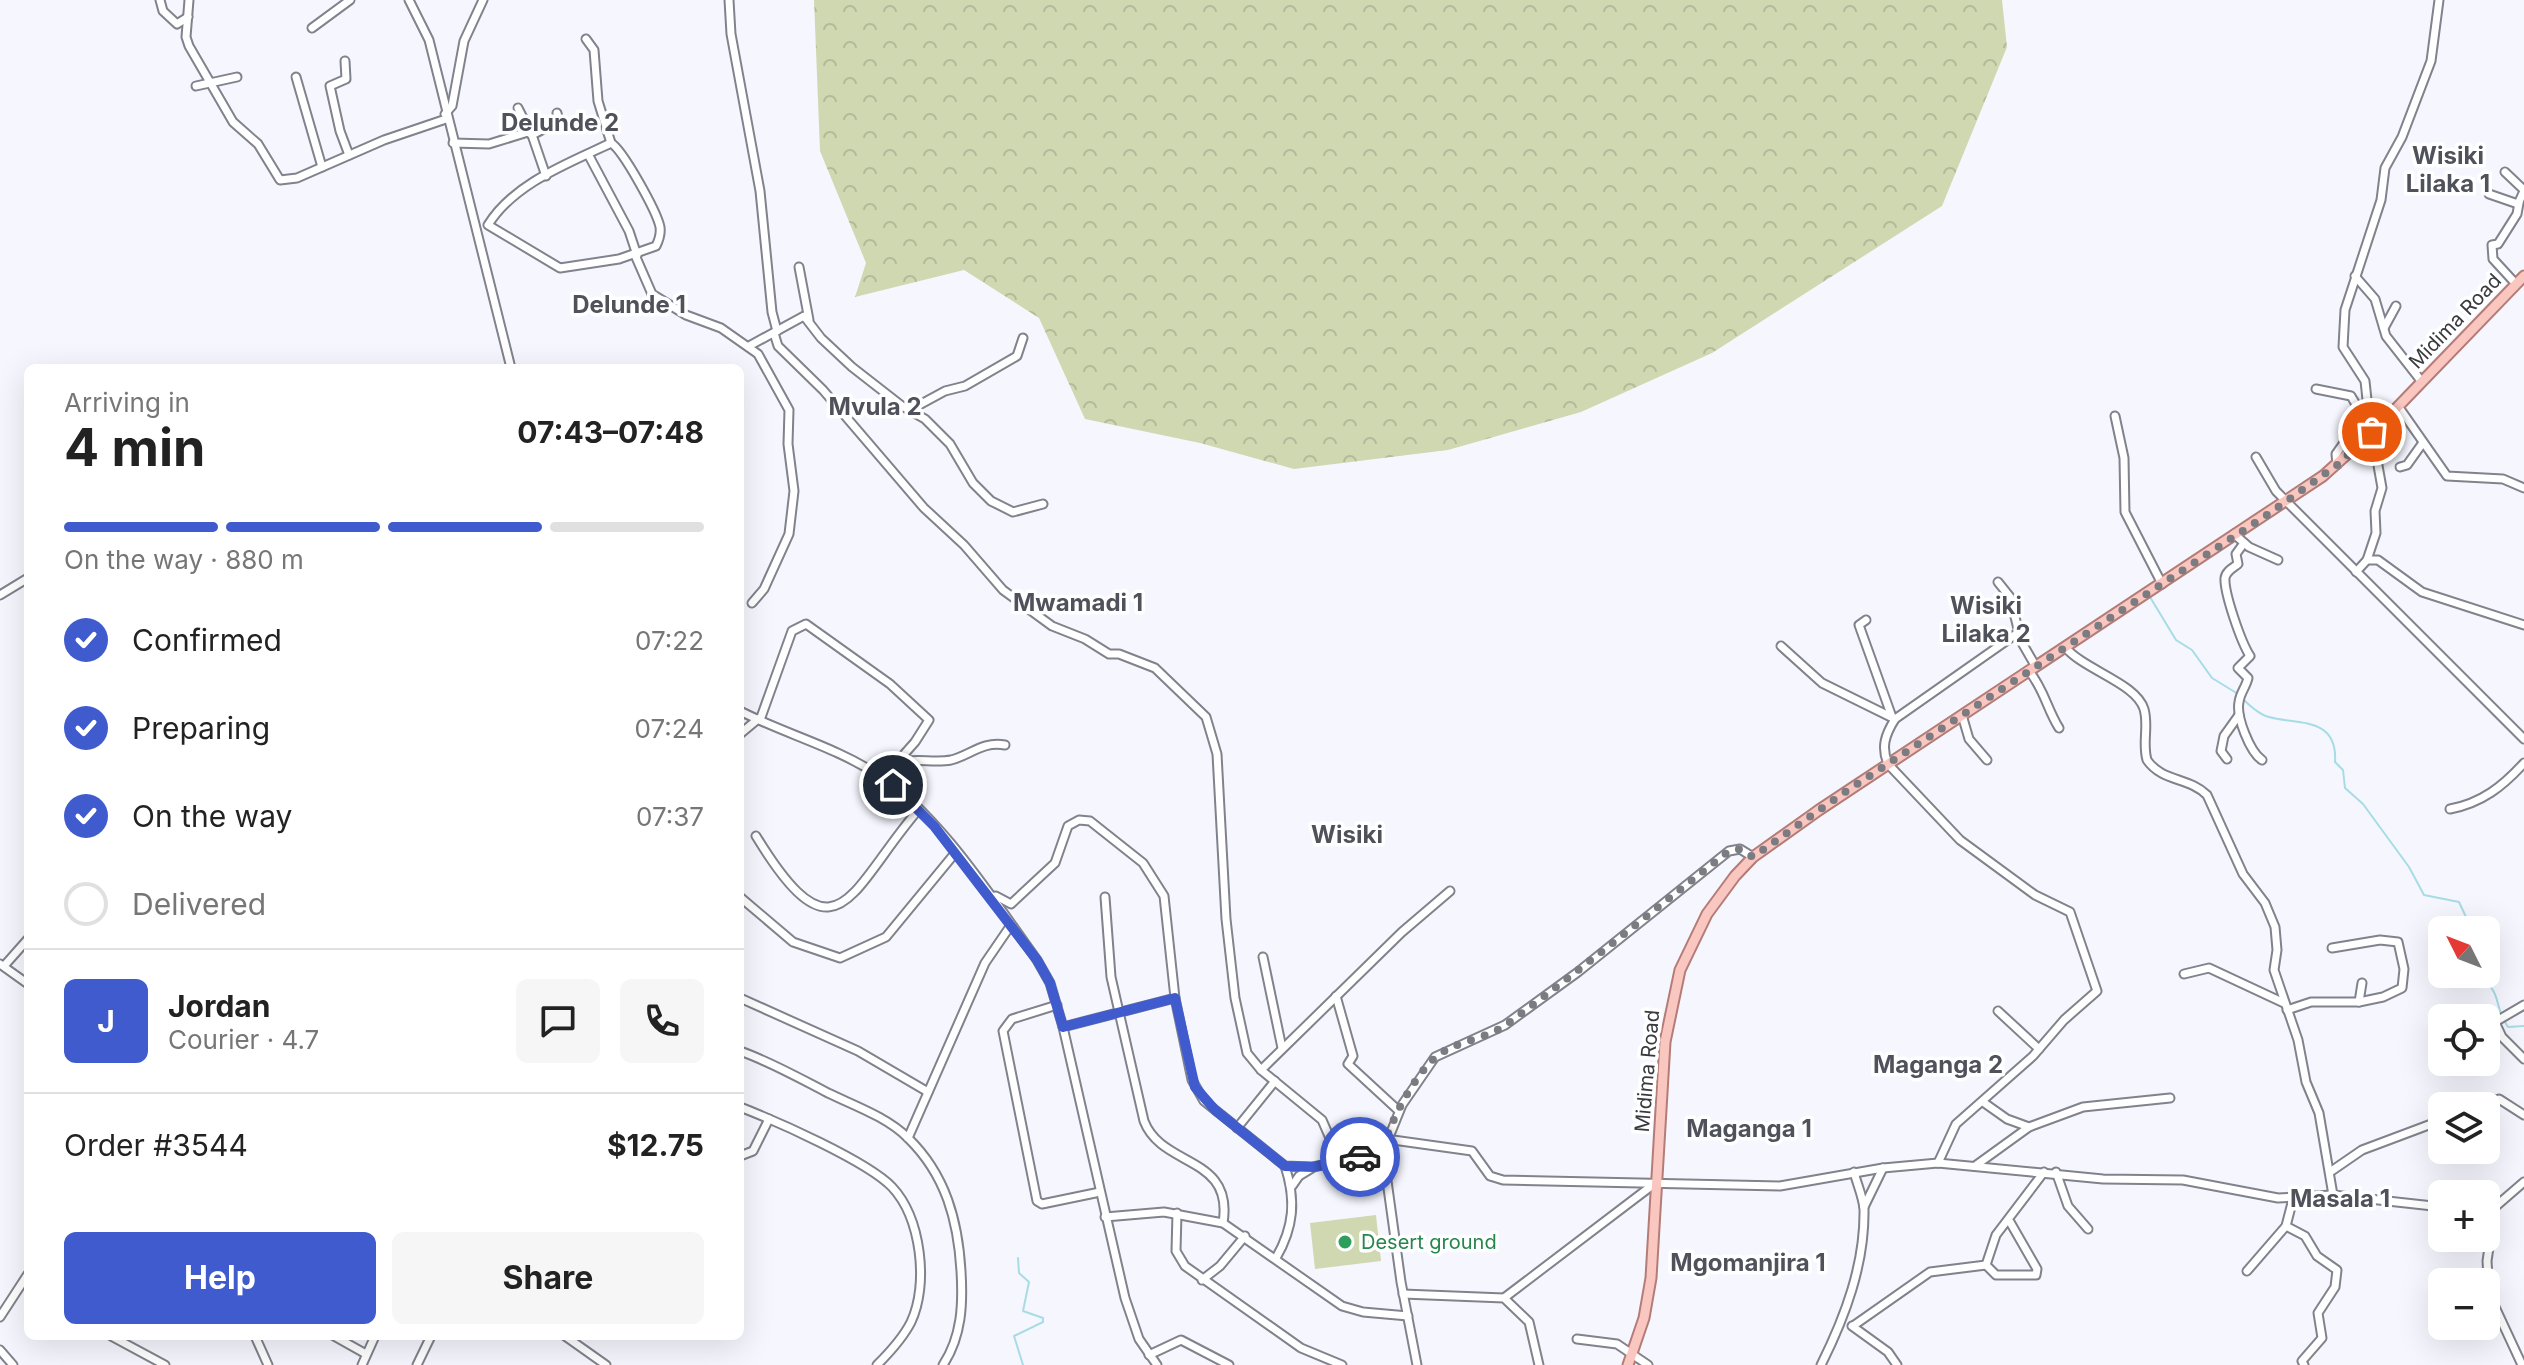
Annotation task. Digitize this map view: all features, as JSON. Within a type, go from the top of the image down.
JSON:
[{"type":"main road","name":"Midima Road","points":[[1628,1365],[1651,1278],[1665,1042],[1675,986],[1707,914],[1725,888],[1753,857],[1888,764],[2288,501],[2337,465],[2524,276]]},
{"type":"street","points":[[160,0],[163,11],[177,24],[188,17]]},
{"type":"street","points":[[189,0],[187,41],[233,122],[258,144],[276,176],[286,181],[446,116],[452,106],[464,41],[483,0]]},
{"type":"street","points":[[409,0],[429,40],[510,364]]},
{"type":"street","points":[[729,0],[731,34],[760,191],[778,346],[823,390],[924,508],[964,545],[1003,590],[1052,626],[1085,639],[1109,654],[1119,654],[1155,668],[1206,717],[1217,754],[1226,919],[1235,998],[1247,1053],[1261,1070],[1322,1120],[1340,1161]]},
{"type":"street","points":[[2337,465],[2338,450],[2364,418],[2369,402],[2365,381],[2343,347],[2341,338],[2355,276],[2381,200],[2385,168],[2402,137],[2431,61],[2439,0]]},
{"type":"street","points":[[312,28],[345,1]]},
{"type":"street","points":[[488,225],[511,236],[555,267],[573,268],[636,255],[656,246],[660,227],[621,152],[611,143],[598,101],[594,50],[586,39]]},
{"type":"street","points":[[345,61],[346,79],[330,86],[349,155]]},
{"type":"street","points":[[196,86],[237,77]]},
{"type":"street","points":[[296,77],[322,167]]},
{"type":"street","points":[[518,108],[531,133],[546,176]]},
{"type":"street","points":[[453,143],[489,144],[531,133],[559,121],[557,113]]},
{"type":"street","points":[[475,228],[488,225],[519,192],[611,143]]},
{"type":"street","points":[[588,154],[629,231],[652,294],[749,346],[765,363],[788,407],[794,491],[789,534],[764,589],[752,603]]},
{"type":"street","points":[[2505,172],[2524,190],[2517,214],[2498,244],[2492,245],[2493,259],[2516,284]]},
{"type":"street","points":[[2489,194],[2519,203]]},
{"type":"street","points":[[799,267],[809,320]]},
{"type":"street","points":[[2355,276],[2375,299],[2383,330],[2422,382]]},
{"type":"street","points":[[2383,330],[2396,306]]},
{"type":"street","points":[[749,346],[802,315],[826,344],[922,417],[950,444],[969,480],[991,501],[1013,512],[1043,504]]},
{"type":"street","points":[[910,410],[945,391],[973,382],[1017,356],[1023,338]]},
{"type":"street","points":[[2316,389],[2351,396],[2364,418]]},
{"type":"street","points":[[2398,406],[2447,476],[2503,479],[2524,488]]},
{"type":"street","points":[[2115,416],[2124,458],[2125,512],[2162,584]]},
{"type":"street","points":[[2356,572],[2367,560],[2376,533],[2375,511],[2382,488],[2372,432]]},
{"type":"street","points":[[2400,467],[2407,465],[2422,444]]},
{"type":"street","points":[[2256,457],[2271,486],[2524,739]]},
{"type":"street","points":[[2234,534],[2244,543],[2278,560]]},
{"type":"street","points":[[2244,543],[2236,554],[2238,564],[2228,572],[2225,580],[2236,625],[2250,656],[2238,668],[2248,678],[2239,702],[2239,715],[2254,753],[2262,760]]},
{"type":"street","points":[[2367,560],[2378,560],[2422,592],[2524,625]]},
{"type":"street","points":[[0,595],[24,580]]},
{"type":"street","points":[[1998,582],[2010,597],[2046,708],[2059,728]]},
{"type":"street","points":[[1866,620],[1859,625],[1894,718]]},
{"type":"street","points":[[744,731],[759,720],[792,631],[806,624],[883,678],[929,720],[883,778]]},
{"type":"street","points":[[1938,1163],[1952,1128],[2097,991],[2074,917],[2066,909],[2035,895],[1960,840],[1888,764],[1883,749],[1894,718],[2019,632]]},
{"type":"street","points":[[1781,646],[1822,683],[1894,718]]},
{"type":"street","points":[[2065,647],[2077,661],[2139,699],[2146,722],[2145,753],[2155,770],[2197,786],[2207,795],[2243,874],[2265,903],[2275,927],[2277,950],[2274,970],[2306,1082],[2319,1113],[2333,1195]]},
{"type":"street","points":[[744,713],[883,778],[919,809],[956,852],[1043,969],[1063,1027],[1132,1323],[1157,1365]]},
{"type":"street","points":[[1962,715],[1969,739],[1987,760]]},
{"type":"street","points":[[2227,759],[2221,751],[2224,736],[2239,715]]},
{"type":"street","points":[[897,762],[918,758],[949,760],[984,745],[1005,745]]},
{"type":"street","points":[[2450,809],[2473,805],[2505,784],[2524,763]]},
{"type":"street","points":[[756,836],[787,884],[814,907],[826,909],[856,893],[919,809]]},
{"type":"street","points":[[990,897],[996,896],[1011,904],[1055,863],[1068,826],[1079,820],[1090,821],[1143,863],[1158,883],[1169,921],[1175,998],[1195,1087],[1204,1101],[1285,1166],[1313,1167],[1383,1152]]},
{"type":"street","points":[[1417,1365],[1403,1294],[1383,1152],[1399,1111],[1430,1062],[1445,1050],[1505,1025],[1578,972],[1729,851],[1740,849],[1753,857]]},
{"type":"street","points":[[744,900],[793,942],[840,958],[879,942],[894,930],[956,852]]},
{"type":"street","points":[[1261,1070],[1450,891]]},
{"type":"street","points":[[1105,897],[1111,977],[1146,1128],[1154,1138],[1201,1168],[1219,1184],[1225,1203],[1223,1223]]},
{"type":"street","points":[[908,1138],[985,963],[1011,925]]},
{"type":"street","points":[[2184,974],[2209,968],[2286,1007],[2311,1002],[2359,1002],[2402,988],[2404,969],[2398,942],[2380,940],[2332,948]]},
{"type":"street","points":[[24,943],[2,965],[24,981]]},
{"type":"street","points":[[1263,957],[1282,1048]]},
{"type":"street","points":[[2359,1002],[2362,983]]},
{"type":"street","points":[[1336,996],[1353,1056],[1348,1064],[1399,1111]]},
{"type":"street","points":[[1063,1027],[1175,998]]},
{"type":"street","points":[[744,1000],[858,1051],[928,1092]]},
{"type":"street","points":[[1057,1005],[1012,1019],[1003,1036],[1037,1201],[1042,1204],[1100,1192]]},
{"type":"street","points":[[2524,1005],[2495,1022],[2502,1037],[2524,1059]]},
{"type":"street","points":[[1998,1011],[2039,1049]]},
{"type":"street","points":[[744,1053],[873,1115],[908,1138],[952,1204],[959,1228],[963,1301],[954,1346],[943,1365]]},
{"type":"street","points":[[1237,1128],[1275,1081]]},
{"type":"street","points":[[1975,1166],[2029,1127],[2092,1105],[2170,1098]]},
{"type":"street","points":[[2500,1100],[2524,1115]]},
{"type":"street","points":[[1983,1102],[2007,1119],[2029,1127]]},
{"type":"street","points":[[744,1109],[884,1181],[904,1204],[917,1248],[918,1303],[905,1332],[877,1365]]},
{"type":"street","points":[[744,1154],[753,1151],[769,1119]]},
{"type":"street","points":[[2330,1172],[2370,1146],[2428,1125]]},
{"type":"street","points":[[1386,1139],[1472,1151],[1487,1174],[1496,1179],[1780,1186],[1854,1172],[1938,1163],[2116,1180],[2183,1180],[2293,1199],[2333,1195],[2428,1205]]},
{"type":"street","points":[[1276,1258],[1292,1221],[1291,1188],[1285,1166]]},
{"type":"street","points":[[1291,1188],[1299,1176],[1313,1167]]},
{"type":"street","points":[[1821,1365],[1843,1320],[1858,1262],[1864,1207],[1883,1168]]},
{"type":"street","points":[[1854,1172],[1864,1207]]},
{"type":"street","points":[[2010,1222],[2038,1273],[2001,1276],[1992,1274],[1986,1265],[1992,1243],[2010,1222],[2026,1192],[2044,1172]]},
{"type":"street","points":[[2056,1172],[2068,1206],[2088,1229]]},
{"type":"street","points":[[2500,1200],[2524,1182]]},
{"type":"street","points":[[1403,1294],[1504,1298],[1655,1184]]},
{"type":"street","points":[[2247,1271],[2286,1226],[2293,1199]]},
{"type":"street","points":[[1105,1217],[1177,1213],[1223,1223],[1342,1306],[1363,1312],[1408,1316]]},
{"type":"street","points":[[1177,1213],[1176,1251],[1185,1266],[1301,1348],[1342,1365]]},
{"type":"street","points":[[2286,1226],[2305,1236],[2317,1256],[2337,1270],[2335,1287],[2318,1313],[2321,1341],[2302,1361],[2304,1365]]},
{"type":"street","points":[[1202,1280],[1220,1266],[1245,1236]]},
{"type":"street","points":[[2487,1252],[2489,1294],[2522,1365]]},
{"type":"street","points":[[1853,1326],[1930,1272],[1986,1265]]},
{"type":"street","points":[[0,1317],[24,1280]]},
{"type":"street","points":[[1504,1298],[1529,1322],[1539,1365]]},
{"type":"street","points":[[1843,1320],[1888,1352],[1897,1365]]},
{"type":"street","points":[[1577,1339],[1617,1344],[1648,1365]]},
{"type":"street","points":[[118,1340],[165,1365]]},
{"type":"street","points":[[257,1340],[268,1365]]},
{"type":"street","points":[[341,1340],[366,1354]]},
{"type":"street","points":[[362,1365],[373,1340]]},
{"type":"street","points":[[417,1365],[429,1340]]},
{"type":"street","points":[[571,1340],[606,1365]]},
{"type":"street","points":[[1149,1355],[1181,1340],[1229,1365]]},
{"type":"street","points":[[0,1350],[13,1365]]},
{"type":"green space","points":[[814,0],[2002,0],[2007,47],[1942,206],[1712,353],[1581,412],[1448,450],[1294,469],[1200,443],[1085,419],[1039,318],[964,270],[855,297],[866,263],[820,151]]},
{"type":"green space","name":"Desert ground","points":[[1376,1215],[1381,1261],[1315,1269],[1310,1223]]},
{"type":"waterway","points":[[2150,597],[2176,640],[2192,650],[2212,678],[2238,694]]},
{"type":"waterway","points":[[2243,699],[2266,716],[2314,725],[2323,730],[2334,747],[2335,762],[2343,770],[2345,788],[2363,804],[2409,867],[2424,895],[2459,902],[2466,916]]},
{"type":"waterway","points":[[2491,988],[2508,1027],[2524,1026]]},
{"type":"waterway","points":[[1018,1258],[1019,1273],[1029,1282],[1023,1311],[1043,1318],[1043,1322],[1014,1336],[1023,1365]]},
{"type":"way so far","points":[[1360,1157],[1383,1152],[1402,1105],[1430,1062],[1445,1050],[1493,1033],[1505,1025],[1578,972],[1729,851],[1740,849],[1753,857],[1842,794],[2314,483],[2372,432]]},
{"type":"place","name":"Desert ground","points":[[1345,1242]]},
{"type":"district","name":"Delunde 2","points":[[560,122]]},
{"type":"district","name":"Wisiki Lilaka 1","points":[[2448,169]]},
{"type":"district","name":"Delunde 1","points":[[629,304]]},
{"type":"district","name":"Mvula 2","points":[[875,406]]},
{"type":"district","name":"Mwamadi 1","points":[[1078,602]]},
{"type":"district","name":"Wisiki Lilaka 2","points":[[1986,619]]},
{"type":"district","name":"Wisiki","points":[[1347,834]]},
{"type":"district","name":"Maganga 2","points":[[1938,1064]]},
{"type":"district","name":"Maganga 1","points":[[1749,1128]]},
{"type":"district","name":"Masala 1","points":[[2340,1198]]},
{"type":"district","name":"Mgomanjira 1","points":[[1748,1262]]},
{"type":"route","points":[[893,785],[934,826],[1037,960],[1050,983],[1063,1027],[1175,998],[1192,1080],[1204,1101],[1285,1166],[1313,1167],[1360,1157]]}]
